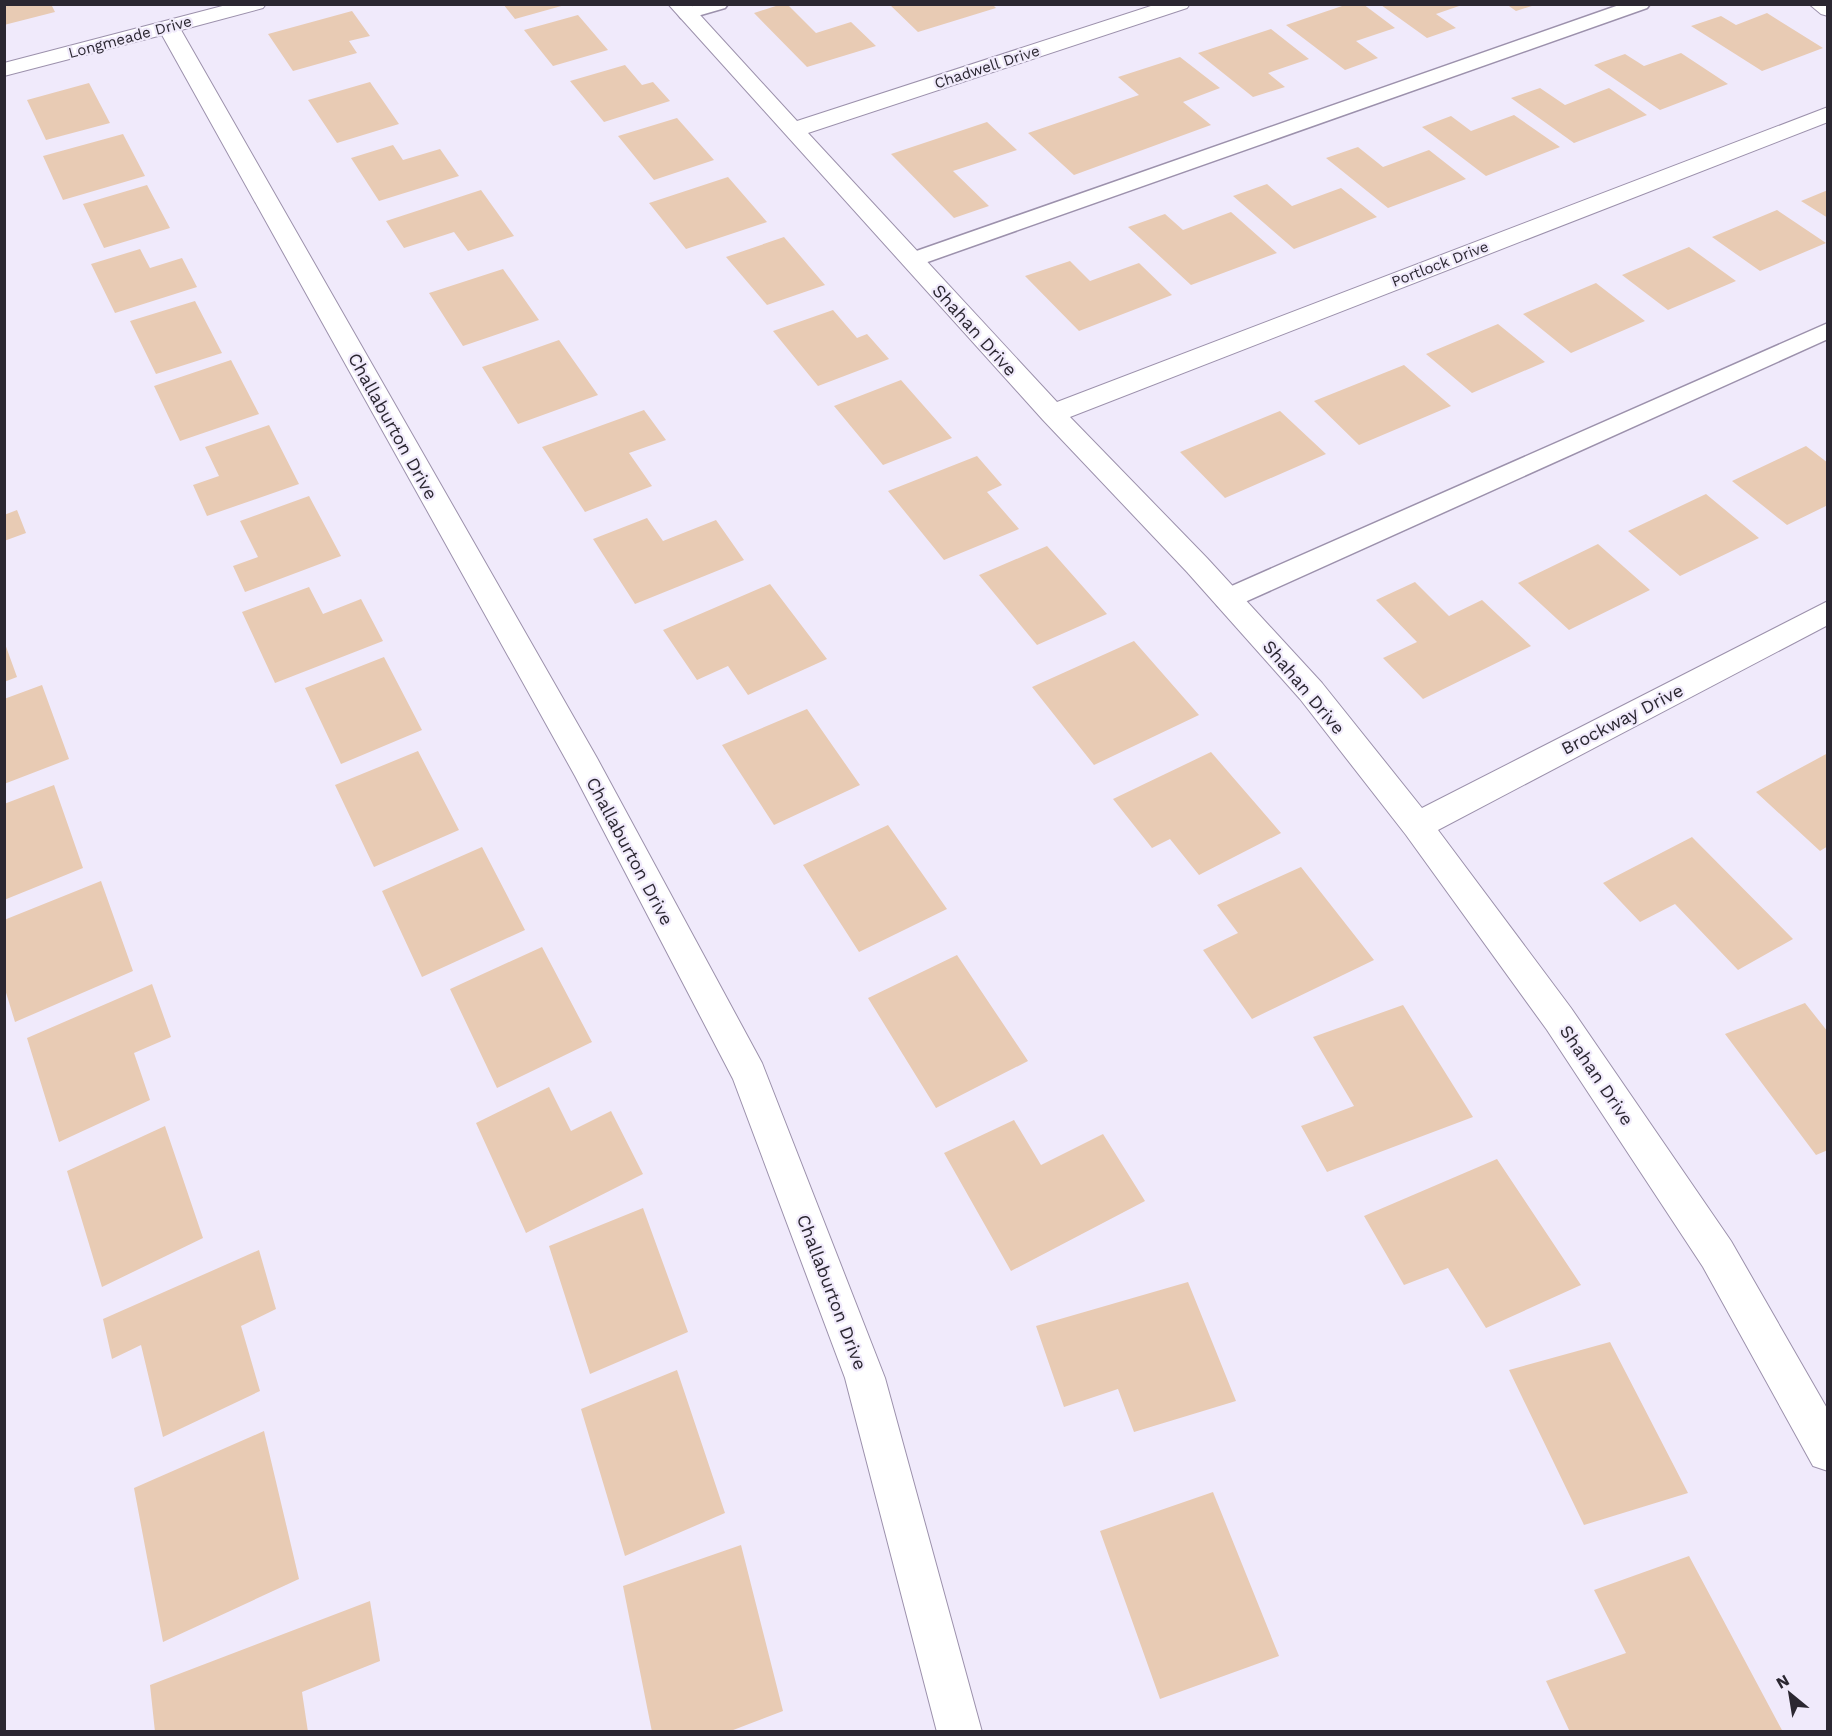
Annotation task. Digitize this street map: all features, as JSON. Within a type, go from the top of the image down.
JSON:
[{"type":"street","name":"Longmeade Drive","points":[[4,70],[256,4]]},
{"type":"street","name":"Chadwell Drive","points":[[793,130],[1180,4]]},
{"type":"street","points":[[1819,4],[1827,10]]},
{"type":"street","name":"Shahan Drive","points":[[682,9],[1052,414],[1311,691],[1416,826],[1559,1019],[1717,1254],[1827,1451]]},
{"type":"street","name":"Challaburton Drive","points":[[168,27],[586,767],[749,1074],[866,1378],[960,1731]]},
{"type":"street","name":"Portlock Drive","points":[[1052,414],[1827,114]]},
{"type":"street","name":"Brockway Drive","points":[[1416,826],[1827,612]]},
{"type":"lane","points":[[682,9],[719,4]]},
{"type":"lane","points":[[912,260],[1641,4]]},
{"type":"lane","points":[[1227,599],[1827,330]]},
{"type":"building","points":[[4,4],[51,4],[55,12],[4,25]]},
{"type":"building","points":[[503,4],[565,4],[565,5],[515,19]]},
{"type":"building","points":[[787,4],[816,33],[851,22],[876,46],[807,67],[754,13]]},
{"type":"building","points":[[889,4],[992,4],[996,8],[918,32]]},
{"type":"building","points":[[1348,4],[1363,4],[1395,28],[1356,41],[1378,58],[1345,70],[1286,25]]},
{"type":"building","points":[[1506,4],[1535,4],[1535,5],[1516,11]]},
{"type":"building","points":[[1381,5],[1462,5],[1436,14],[1456,28],[1427,38]]},
{"type":"building","points":[[352,11],[370,36],[349,41],[357,53],[293,71],[268,34]]},
{"type":"building","points":[[1767,13],[1823,48],[1762,71],[1691,26],[1721,16],[1736,25]]},
{"type":"building","points":[[578,15],[608,50],[553,66],[524,30]]},
{"type":"building","points":[[1271,29],[1309,59],[1268,73],[1285,87],[1253,97],[1198,53]]},
{"type":"building","points":[[1681,53],[1728,84],[1660,110],[1594,65],[1625,54],[1644,66]]},
{"type":"building","points":[[1180,57],[1220,88],[1183,102],[1211,125],[1074,175],[1028,133],[1139,95],[1118,77]]},
{"type":"building","points":[[625,65],[642,85],[653,82],[670,101],[604,122],[570,81]]},
{"type":"building","points":[[370,82],[399,124],[337,143],[308,100]]},
{"type":"building","points":[[89,83],[110,123],[46,140],[27,100]]},
{"type":"building","points":[[1540,88],[1565,105],[1609,88],[1647,115],[1574,143],[1511,98]]},
{"type":"building","points":[[1514,115],[1560,147],[1486,176],[1422,127],[1451,116],[1471,131]]},
{"type":"building","points":[[677,118],[714,160],[654,180],[618,136]]},
{"type":"building","points":[[987,122],[1017,150],[953,171],[989,206],[954,218],[891,154]]},
{"type":"building","points":[[123,134],[145,176],[63,200],[43,156]]},
{"type":"building","points":[[393,145],[403,160],[440,149],[459,176],[379,201],[351,158]]},
{"type":"building","points":[[1358,147],[1383,167],[1429,150],[1466,179],[1388,208],[1326,158]]},
{"type":"building","points":[[728,177],[767,222],[686,249],[649,203]]},
{"type":"building","points":[[1267,184],[1292,206],[1341,188],[1377,217],[1294,249],[1233,196]]},
{"type":"building","points":[[147,185],[170,228],[104,248],[83,204]]},
{"type":"building","points":[[481,190],[514,236],[468,251],[454,232],[404,248],[386,221]]},
{"type":"building","points":[[1828,190],[1828,218],[1801,201]]},
{"type":"building","points":[[1777,210],[1826,243],[1760,271],[1712,237]]},
{"type":"building","points":[[1231,212],[1277,253],[1191,285],[1128,227],[1165,214],[1183,230]]},
{"type":"building","points":[[784,237],[825,285],[767,305],[726,257]]},
{"type":"building","points":[[1689,247],[1736,281],[1668,310],[1622,275]]},
{"type":"building","points":[[140,249],[150,268],[182,258],[197,287],[115,313],[91,264]]},
{"type":"building","points":[[1070,261],[1090,281],[1139,263],[1172,295],[1079,331],[1025,276]]},
{"type":"building","points":[[503,269],[539,320],[463,346],[429,293]]},
{"type":"building","points":[[1596,283],[1645,321],[1571,353],[1523,314]]},
{"type":"building","points":[[195,301],[222,353],[156,374],[130,321]]},
{"type":"building","points":[[833,310],[857,338],[867,334],[889,359],[818,386],[773,331]]},
{"type":"building","points":[[1498,324],[1545,362],[1472,393],[1426,354]]},
{"type":"building","points":[[559,340],[598,395],[518,424],[482,367]]},
{"type":"building","points":[[231,360],[259,414],[180,441],[154,386]]},
{"type":"building","points":[[1404,365],[1451,406],[1359,445],[1314,401]]},
{"type":"building","points":[[901,380],[952,438],[883,465],[834,406]]},
{"type":"building","points":[[644,410],[666,440],[629,453],[652,486],[585,512],[542,447]]},
{"type":"building","points":[[1280,411],[1326,454],[1225,498],[1180,452]]},
{"type":"building","points":[[269,425],[299,484],[207,516],[193,485],[219,476],[205,447]]},
{"type":"building","points":[[1806,446],[1828,463],[1828,505],[1787,525],[1732,481]]},
{"type":"building","points":[[977,456],[1002,485],[987,492],[1019,529],[944,560],[888,491]]},
{"type":"building","points":[[1706,494],[1759,538],[1680,576],[1628,531]]},
{"type":"building","points":[[309,496],[341,556],[245,592],[233,566],[258,557],[240,521]]},
{"type":"building","points":[[17,510],[26,533],[4,541],[4,515]]},
{"type":"building","points":[[647,518],[663,541],[716,520],[744,560],[635,604],[593,539]]},
{"type":"building","points":[[1598,544],[1650,590],[1569,630],[1518,583]]},
{"type":"building","points":[[1047,546],[1107,614],[1037,645],[979,575]]},
{"type":"building","points":[[1415,582],[1449,616],[1482,600],[1531,646],[1423,699],[1383,658],[1417,642],[1376,600]]},
{"type":"building","points":[[770,584],[827,659],[748,695],[728,666],[697,680],[663,630]]},
{"type":"building","points":[[309,587],[323,614],[361,599],[383,641],[275,683],[242,612]]},
{"type":"building","points":[[4,641],[17,677],[4,682]]},
{"type":"building","points":[[1134,641],[1199,715],[1094,765],[1032,687]]},
{"type":"building","points":[[384,657],[422,730],[341,764],[305,688]]},
{"type":"building","points":[[42,685],[69,759],[4,784],[4,699]]},
{"type":"building","points":[[807,709],[860,785],[774,825],[722,745]]},
{"type":"building","points":[[418,751],[459,830],[374,867],[335,785]]},
{"type":"building","points":[[1211,752],[1281,833],[1199,875],[1170,839],[1152,848],[1113,799]]},
{"type":"building","points":[[1828,753],[1828,846],[1820,851],[1756,792]]},
{"type":"building","points":[[54,785],[83,868],[4,900],[4,804]]},
{"type":"building","points":[[888,825],[947,909],[859,952],[803,865]]},
{"type":"building","points":[[1692,837],[1793,939],[1738,970],[1675,904],[1640,922],[1603,883]]},
{"type":"building","points":[[482,847],[525,930],[422,977],[382,891]]},
{"type":"building","points":[[1301,867],[1374,960],[1252,1019],[1203,950],[1238,933],[1217,905]]},
{"type":"building","points":[[101,881],[133,971],[15,1022],[4,986],[4,920]]},
{"type":"building","points":[[542,947],[592,1042],[497,1088],[450,989]]},
{"type":"building","points":[[957,955],[1028,1061],[936,1108],[868,998]]},
{"type":"building","points":[[152,984],[171,1037],[134,1053],[150,1100],[59,1142],[27,1038]]},
{"type":"building","points":[[1805,1003],[1828,1032],[1828,1150],[1816,1155],[1725,1034]]},
{"type":"building","points":[[1403,1005],[1473,1117],[1327,1172],[1301,1126],[1354,1106],[1313,1037]]},
{"type":"building","points":[[549,1087],[571,1131],[611,1111],[643,1174],[526,1233],[476,1123]]},
{"type":"building","points":[[1014,1120],[1041,1165],[1103,1134],[1145,1201],[1011,1271],[944,1153]]},
{"type":"building","points":[[165,1126],[203,1238],[102,1287],[67,1171]]},
{"type":"building","points":[[1497,1159],[1581,1285],[1486,1328],[1448,1268],[1404,1285],[1364,1216]]},
{"type":"building","points":[[643,1208],[688,1332],[590,1374],[549,1246]]},
{"type":"building","points":[[259,1250],[276,1309],[241,1326],[260,1391],[163,1437],[141,1345],[112,1359],[103,1319]]},
{"type":"building","points":[[1188,1282],[1236,1401],[1134,1432],[1118,1389],[1064,1407],[1036,1326]]},
{"type":"building","points":[[1610,1342],[1688,1493],[1584,1525],[1509,1370]]},
{"type":"building","points":[[677,1370],[725,1513],[625,1556],[581,1409]]},
{"type":"building","points":[[264,1431],[299,1579],[163,1642],[134,1488]]},
{"type":"building","points":[[1213,1492],[1279,1656],[1160,1699],[1100,1531]]},
{"type":"building","points":[[741,1545],[783,1711],[728,1732],[652,1732],[623,1586]]},
{"type":"building","points":[[1689,1556],[1783,1732],[1570,1732],[1546,1681],[1626,1653],[1594,1590]]},
{"type":"building","points":[[370,1601],[380,1661],[302,1692],[308,1732],[155,1732],[150,1685]]}]
